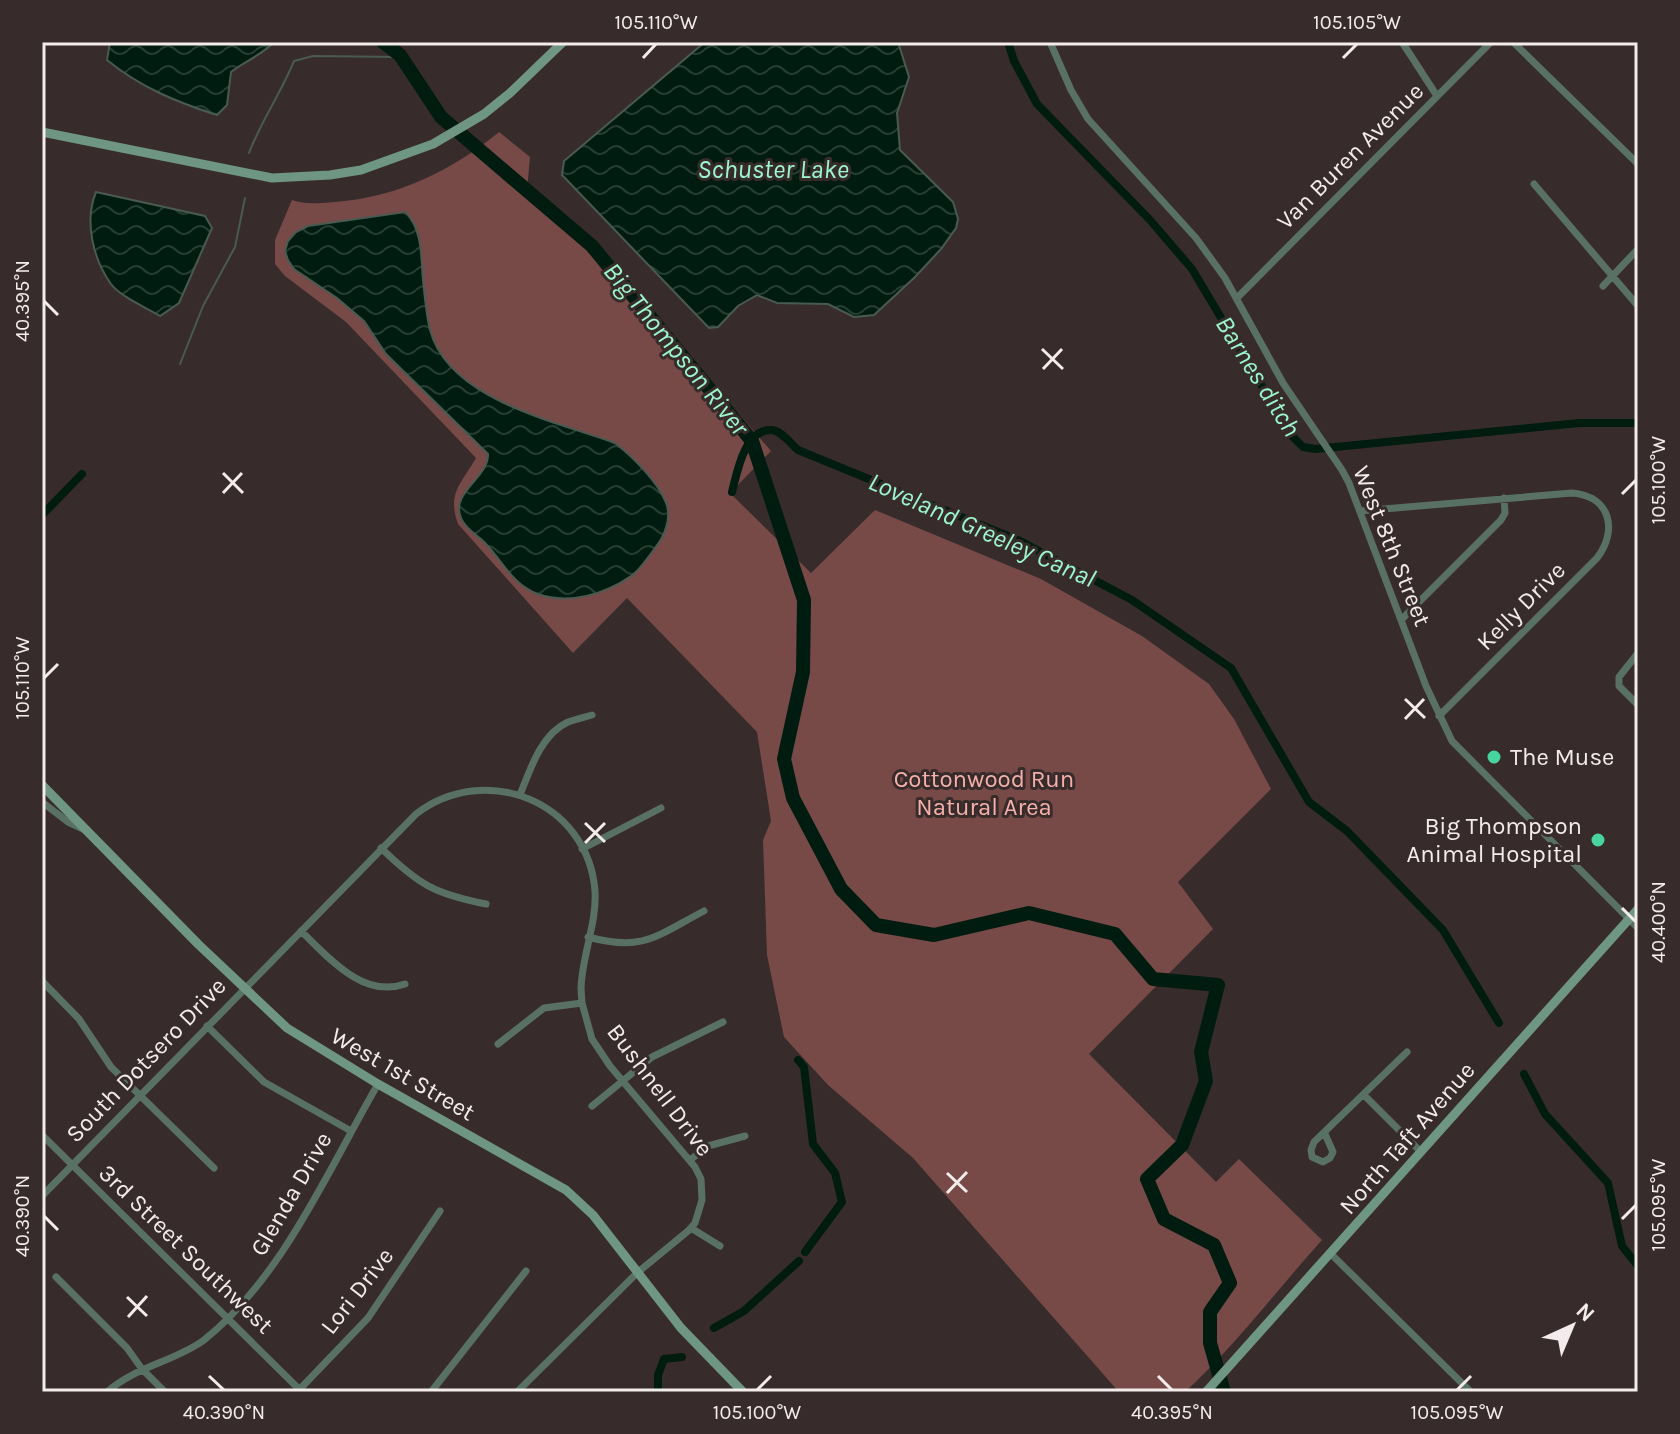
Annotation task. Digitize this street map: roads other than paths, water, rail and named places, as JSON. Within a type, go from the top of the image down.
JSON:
[{"type":"main road","points":[[42,132],[272,178],[361,170],[433,144],[484,114],[563,42]]},
{"type":"main road","name":"West 1st Street","points":[[42,785],[198,944],[287,1028],[378,1084],[566,1190],[593,1215],[681,1328],[743,1392]]},
{"type":"main road","name":"North Taft Avenue","points":[[1207,1390],[1638,909]]},
{"type":"street","name":"West 8th Street","points":[[1050,42],[1071,90],[1094,128],[1196,238],[1225,278],[1283,383],[1349,483],[1439,716],[1452,741],[1638,928]]},
{"type":"street","points":[[1402,42],[1437,96]]},
{"type":"street","name":"Van Buren Avenue","points":[[1237,298],[1491,42]]},
{"type":"street","points":[[1513,42],[1638,164]]},
{"type":"street","points":[[1534,184],[1638,306]]},
{"type":"street","points":[[1603,286],[1638,249]]},
{"type":"street","name":"Kelly Drive","points":[[1439,716],[1597,558],[1609,538],[1606,514],[1595,501],[1577,493],[1504,498]]},
{"type":"street","points":[[1360,511],[1504,498],[1505,513],[1501,520],[1401,620]]},
{"type":"street","points":[[1638,653],[1619,677],[1619,686],[1638,705]]},
{"type":"street","points":[[520,795],[532,764],[554,732],[567,722],[592,715]]},
{"type":"street","name":"South Dotsero Drive","points":[[42,1196],[416,814],[454,793],[478,789],[503,790],[520,795]]},
{"type":"street","name":"Bushnell Drive","points":[[520,795],[550,811],[568,827],[582,849],[595,891],[581,979],[582,1003],[592,1039],[699,1173],[703,1194],[701,1207],[691,1228]]},
{"type":"street","points":[[42,802],[68,822],[91,833]]},
{"type":"street","points":[[582,849],[661,808]]},
{"type":"street","points":[[381,848],[410,876],[440,893],[486,904]]},
{"type":"street","points":[[588,937],[635,945],[704,911]]},
{"type":"street","points":[[301,931],[334,962],[373,987],[395,988],[405,984]]},
{"type":"street","points":[[42,981],[79,1019],[111,1067],[214,1168]]},
{"type":"street","points":[[498,1044],[544,1008],[582,1003]]},
{"type":"street","points":[[592,1106],[652,1057],[723,1022]]},
{"type":"street","points":[[207,1026],[264,1082],[351,1131]]},
{"type":"street","points":[[1325,1134],[1407,1052]]},
{"type":"street","name":"Glenda Drive","points":[[107,1392],[142,1369],[199,1343],[276,1263],[378,1084]]},
{"type":"street","points":[[1364,1095],[1420,1151]]},
{"type":"street","name":"3rd Street Southwest","points":[[42,1135],[300,1391]]},
{"type":"street","points":[[690,1160],[708,1146],[745,1136]]},
{"type":"street","name":"Lori Drive","points":[[300,1391],[368,1318],[440,1211]]},
{"type":"street","points":[[517,1392],[637,1273],[691,1228],[720,1246]]},
{"type":"street","points":[[1331,1254],[1471,1392]]},
{"type":"street","points":[[431,1392],[526,1271]]},
{"type":"street","points":[[56,1277],[127,1348],[165,1392]]},
{"type":"water","points":[[110,42],[274,42],[231,72],[227,105],[217,115],[159,93],[120,70],[107,60]]},
{"type":"water","name":"Schuster Lake","points":[[705,42],[898,42],[909,77],[897,113],[900,150],[953,202],[958,219],[956,228],[941,249],[874,315],[854,317],[828,304],[777,303],[757,295],[738,306],[718,327],[709,328],[562,175],[564,161]]},
{"type":"water","points":[[96,192],[205,216],[212,228],[179,303],[160,316],[121,293],[111,284],[99,263],[91,227],[92,203]]},
{"type":"water","points":[[405,212],[415,227],[420,244],[430,330],[441,354],[458,374],[481,391],[507,404],[615,443],[644,470],[662,495],[668,515],[664,533],[641,567],[621,582],[598,593],[574,598],[550,597],[521,585],[461,518],[461,500],[483,470],[488,454],[386,354],[364,321],[294,269],[288,260],[285,251],[288,241],[308,226]]},
{"type":"waterway","name":"Big Thompson River","points":[[383,42],[400,55],[441,117],[592,246],[752,441],[804,600],[803,672],[784,759],[793,798],[841,889],[876,925],[934,935],[1029,913],[1115,934],[1153,979],[1218,985],[1201,1052],[1206,1081],[1182,1145],[1147,1179],[1164,1219],[1214,1245],[1230,1283],[1210,1312],[1210,1343],[1224,1392]]},
{"type":"waterway","name":"Barnes ditch","points":[[1008,42],[1014,61],[1037,104],[1150,220],[1192,269],[1291,435],[1303,447],[1315,449],[1579,423],[1638,423]]},
{"type":"waterway","points":[[249,153],[294,61],[313,56],[401,57]]},
{"type":"waterway","points":[[180,364],[203,306],[235,247],[245,198]]},
{"type":"waterway","name":"Loveland Greeley Canal","points":[[732,492],[748,444],[762,432],[776,431],[798,450],[1020,541],[1132,600],[1231,668],[1309,802],[1347,831],[1443,930],[1499,1023]]},
{"type":"waterway","points":[[42,515],[82,474]]},
{"type":"waterway","points":[[798,1060],[804,1067],[813,1144],[835,1173],[842,1202],[805,1252]]},
{"type":"waterway","name":"Loveland Greeley Canal","points":[[1524,1074],[1545,1114],[1608,1183],[1622,1246],[1638,1266]]},
{"type":"waterway","points":[[714,1328],[744,1311],[799,1261]]},
{"type":"waterway","points":[[658,1392],[658,1375],[664,1359],[682,1357]]},
{"type":"place","name":"The Muse","points":[[1494,757]]},
{"type":"place","name":"Big Thompson Animal Hospital","points":[[1598,840]]},
{"type":"park label","name":"Cottonwood Run Natural Area","points":[[984,793]]}]
